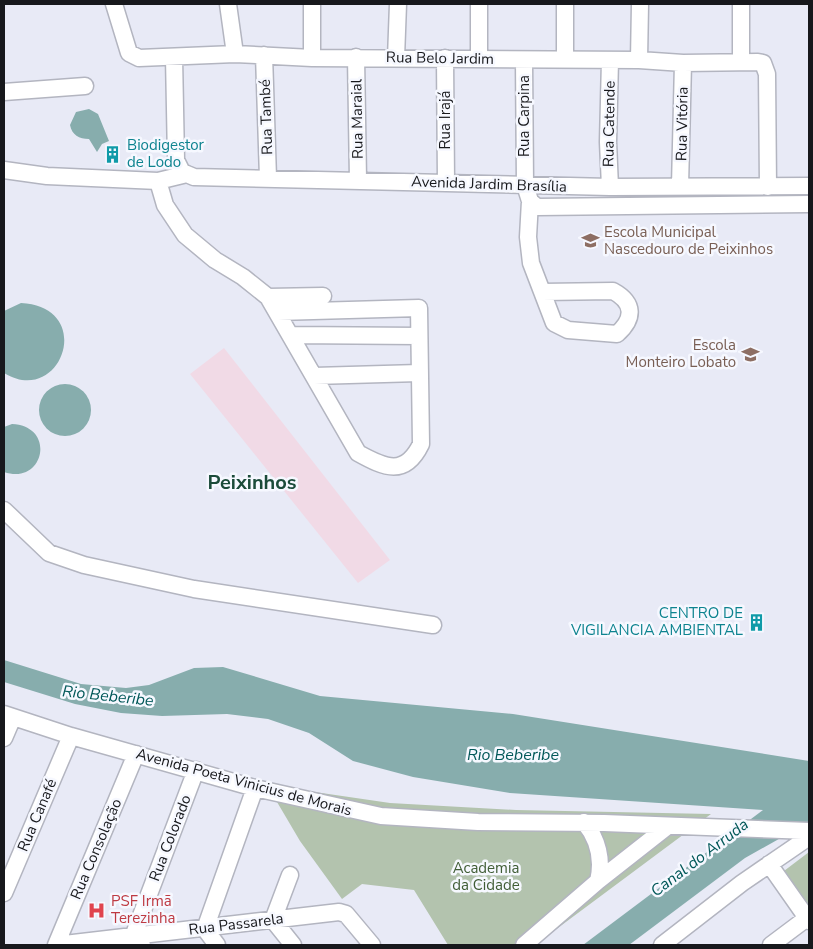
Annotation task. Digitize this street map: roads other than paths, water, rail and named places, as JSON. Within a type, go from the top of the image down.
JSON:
[{"type":"street","name":"Rua Belo Jardim","points":[[114,4],[120,17],[127,48],[131,56],[139,58],[235,54],[312,58],[479,58],[524,61],[639,60],[683,63],[758,62],[763,64],[768,74],[768,187]]},
{"type":"street","points":[[228,4],[235,54]]},
{"type":"street","points":[[312,4],[312,58]]},
{"type":"street","points":[[396,58],[398,4]]},
{"type":"street","points":[[479,4],[479,58]]},
{"type":"street","points":[[565,4],[565,60]]},
{"type":"street","points":[[639,60],[640,4]]},
{"type":"street","points":[[741,4],[742,62]]},
{"type":"street","name":"Rua També","points":[[264,55],[268,178]]},
{"type":"street","points":[[174,57],[176,160],[178,167],[187,174]]},
{"type":"street","name":"Rua Maraial","points":[[356,57],[358,180]]},
{"type":"street","name":"Rua Irajá","points":[[445,58],[446,183]]},
{"type":"street","name":"Rua Catende","points":[[610,60],[608,142],[610,187]]},
{"type":"street","name":"Rua Carpina","points":[[524,61],[525,185],[530,201]]},
{"type":"street","name":"Rua Vitória","points":[[680,186],[683,63]]},
{"type":"street","points":[[4,92],[85,86]]},
{"type":"street","points":[[4,170],[47,176],[158,181],[187,174]]},
{"type":"street","name":"Avenida Jardim Brasília","points":[[187,174],[194,177],[610,187],[809,186]]},
{"type":"street","points":[[158,181],[165,205],[185,235],[215,260],[244,277],[268,297],[358,453],[377,464],[406,465],[414,457],[421,444],[419,308],[278,312]]},
{"type":"street","points":[[530,201],[528,237],[531,263],[542,292],[554,323],[568,330],[616,334],[628,324],[631,312],[623,297],[613,291],[542,292]]},
{"type":"street","name":"Avenida Jardim Brasília","points":[[530,201],[537,207],[809,204]]},
{"type":"street","points":[[268,297],[323,296]]},
{"type":"street","points":[[291,335],[419,336]]},
{"type":"street","points":[[314,376],[419,373]]},
{"type":"street","points":[[4,510],[49,553],[84,565],[194,589],[433,625]]},
{"type":"street","points":[[4,738],[8,716]]},
{"type":"street","name":"Avenida Poeta Vinicius de Morais","points":[[8,716],[71,736],[255,788],[381,816],[478,822],[584,822],[806,833]]},
{"type":"street","name":"Rua Canafé","points":[[4,893],[71,736]]},
{"type":"street","name":"Rua Consolação","points":[[56,945],[136,754]]},
{"type":"street","name":"Rua Colorado","points":[[138,940],[196,770]]},
{"type":"street","points":[[217,945],[205,929],[255,788]]},
{"type":"street","points":[[584,822],[597,842],[600,872],[598,881]]},
{"type":"street","points":[[524,945],[598,881],[674,826]]},
{"type":"street","points":[[663,945],[769,864],[806,833]]},
{"type":"street","points":[[769,864],[808,920],[771,945]]},
{"type":"street","points":[[290,875],[273,920],[293,945]]},
{"type":"street","name":"Rua Passarela","points":[[56,945],[138,940],[333,912],[346,914],[372,945]]},
{"type":"water","name":"Biodigestor de Lodo","points":[[89,109],[98,114],[109,141],[102,144],[97,152],[89,139],[76,136],[70,125],[76,112]]},
{"type":"water","points":[[21,303],[44,309],[58,321],[64,336],[62,353],[54,367],[41,377],[24,380],[4,373],[4,311]]},
{"type":"water","points":[[65,384],[75,386],[83,392],[89,400],[91,410],[89,420],[83,428],[75,434],[65,436],[55,434],[47,428],[41,420],[39,410],[41,400],[47,392],[55,386]]},
{"type":"water","points":[[12,424],[26,427],[35,434],[40,444],[40,454],[36,463],[28,471],[18,474],[4,472],[4,427]]},
{"type":"water","name":"Rio Beberibe","points":[[4,660],[81,684],[126,688],[149,685],[194,668],[223,667],[320,696],[513,714],[809,761],[809,822],[745,858],[629,945],[583,945],[763,810],[510,793],[413,777],[353,761],[309,733],[268,719],[227,714],[162,716],[121,713],[75,704],[4,682]]},
{"type":"place","name":"Biodigestor de Lodo","points":[[113,154]]},
{"type":"place","name":"Escola Municipal Nascedouro de Peixinhos","points":[[590,241]]},
{"type":"place","name":"Escola Monteiro Lobato","points":[[750,354]]},
{"type":"place","name":"CENTRO DE VIGILANCIA AMBIENTAL","points":[[757,622]]},
{"type":"place","name":"PSF Irmã Terezinha","points":[[97,910]]},
{"type":"district","name":"Peixinhos","points":[[252,482]]},
{"type":"water label","name":"Canal do Arruda","points":[[699,857]]},
{"type":"park label","name":"Academia da Cidade","points":[[486,876]]}]
